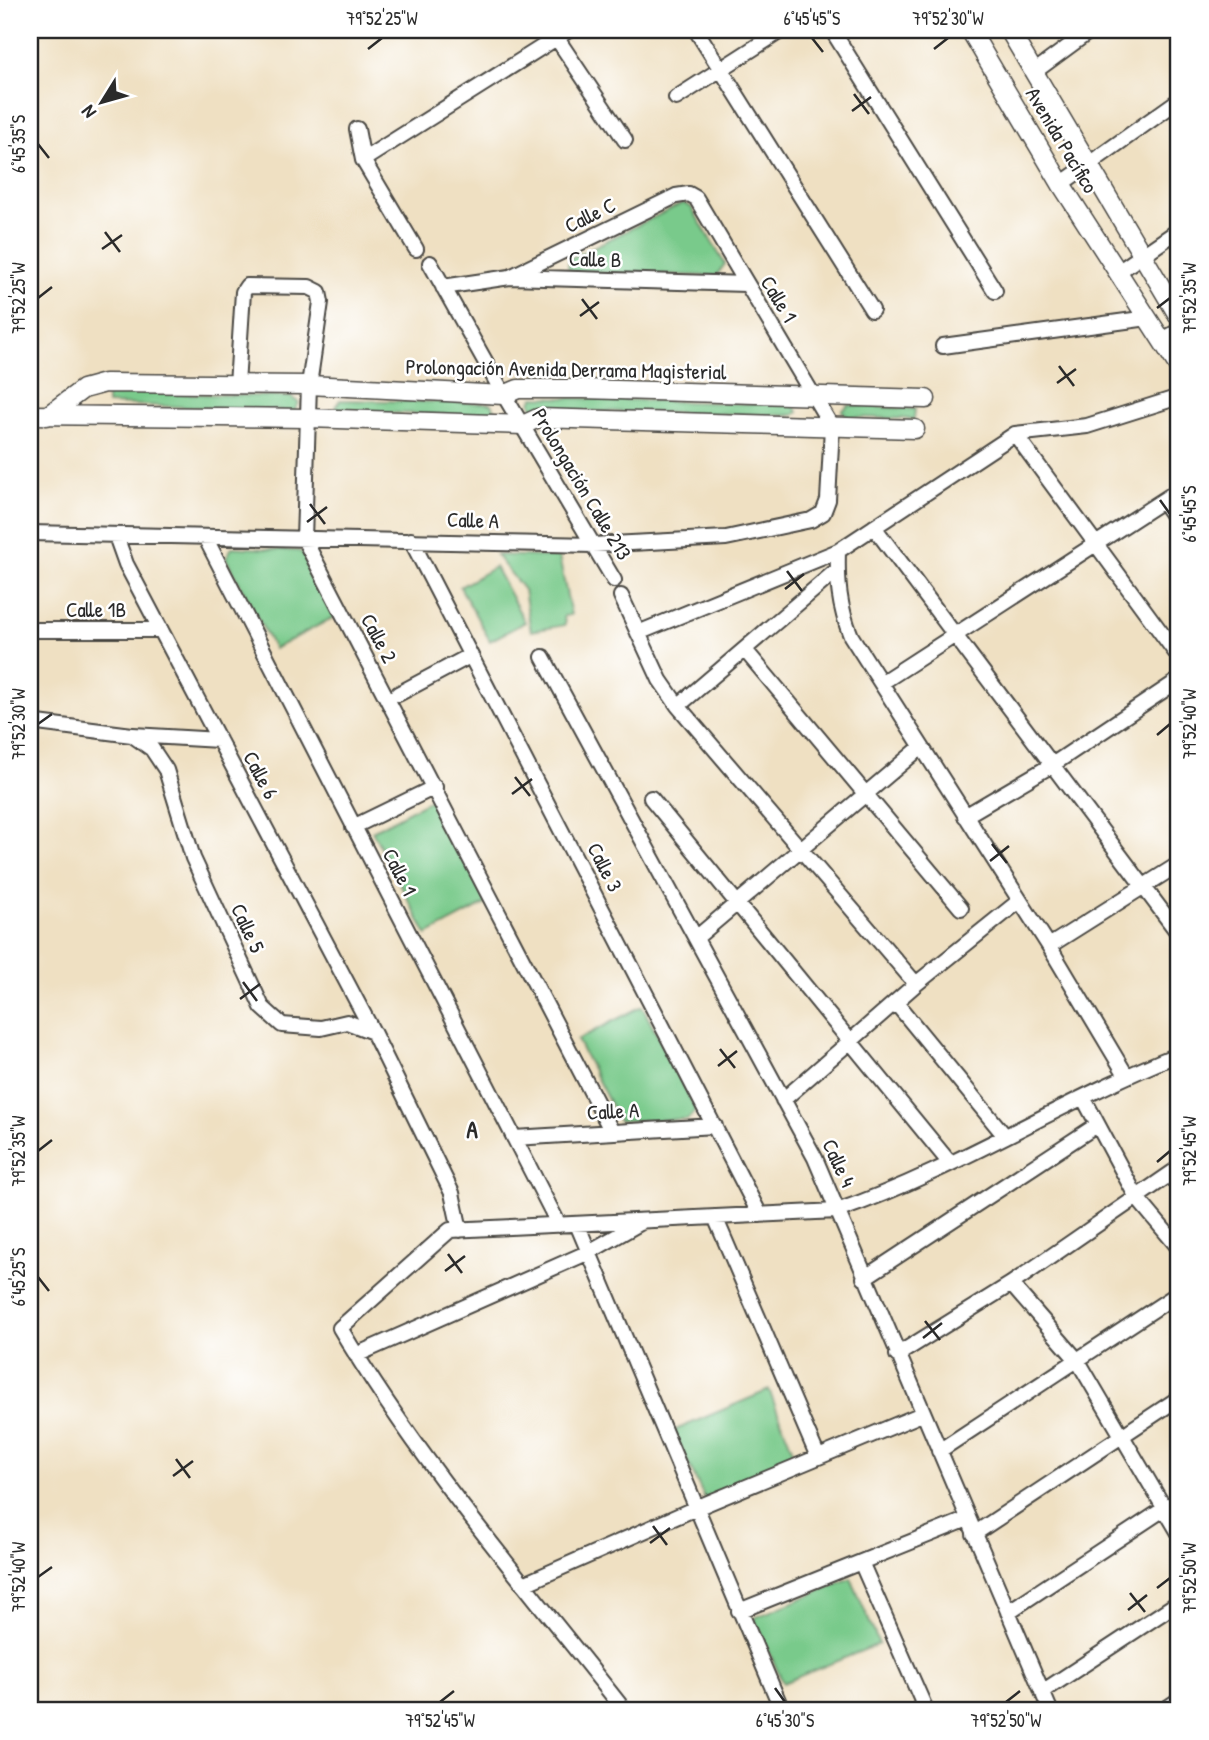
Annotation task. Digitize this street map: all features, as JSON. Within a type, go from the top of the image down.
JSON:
[{"type":"street","points":[[363,160],[554,34],[569,30]]},
{"type":"street","points":[[696,30],[873,310]]},
{"type":"street","points":[[676,97],[782,30]]},
{"type":"street","points":[[832,30],[995,291]]},
{"type":"street","name":"Avenida Pacífico","points":[[970,30],[1060,184],[1179,367]]},
{"type":"street","name":"Avenida Pacífico","points":[[1009,30],[1179,317]]},
{"type":"street","points":[[1034,72],[1091,30]]},
{"type":"street","points":[[554,34],[625,140]]},
{"type":"street","points":[[1060,184],[1179,100]]},
{"type":"street","points":[[357,129],[363,160],[416,249]]},
{"type":"street","name":"Calle C","points":[[510,277],[676,196],[689,194]]},
{"type":"street","name":"Calle 1","points":[[689,194],[695,198],[832,427]]},
{"type":"street","points":[[1118,272],[1179,230]]},
{"type":"street","name":"Prolongación Calle 213","points":[[430,262],[504,395],[614,580]]},
{"type":"street","name":"Calle B","points":[[443,287],[510,277],[746,284]]},
{"type":"street","name":"Calle 2","points":[[237,385],[243,292],[247,286],[309,287],[319,292],[321,302],[309,385],[304,539],[612,1132]]},
{"type":"street","points":[[943,346],[1147,318]]},
{"type":"street","points":[[1163,340],[1179,331]]},
{"type":"street","name":"Prolongación Avenida Derrama Magisterial","points":[[38,416],[83,389],[105,383],[309,385],[504,395],[518,389],[570,389],[926,399]]},
{"type":"street","points":[[638,633],[838,551],[1015,434],[1087,426],[1179,397]]},
{"type":"street","name":"Prolongación Avenida Derrama Magisterial","points":[[38,416],[307,418],[523,425],[538,418],[915,429]]},
{"type":"street","name":"Calle A","points":[[30,533],[593,544],[726,538],[811,520],[823,513],[828,500],[832,427]]},
{"type":"street","points":[[1015,434],[1179,657]]},
{"type":"street","points":[[881,683],[1179,491]]},
{"type":"street","points":[[1163,501],[1179,524]]},
{"type":"street","points":[[874,527],[1179,934]]},
{"type":"street","name":"Calle 6","points":[[116,536],[126,564],[373,1032]]},
{"type":"street","name":"Calle 1","points":[[205,537],[559,1225]]},
{"type":"street","name":"Calle 3","points":[[411,540],[761,1215]]},
{"type":"street","points":[[838,551],[837,570],[842,615],[851,636],[1018,902],[1049,946],[1126,1075]]},
{"type":"street","points":[[678,706],[837,570]]},
{"type":"street","points":[[621,596],[660,680],[678,706],[916,984]]},
{"type":"street","name":"Calle 1B","points":[[30,630],[161,630]]},
{"type":"street","points":[[745,650],[961,908]]},
{"type":"street","name":"Calle 4","points":[[543,657],[815,1158],[1050,1710]]},
{"type":"street","points":[[398,694],[464,659]]},
{"type":"street","points":[[965,816],[1052,765],[1179,680]]},
{"type":"street","points":[[30,722],[132,735],[219,740]]},
{"type":"street","name":"Calle 5","points":[[132,735],[152,749],[166,770],[192,858],[262,1007],[282,1025],[321,1028],[347,1021],[373,1032]]},
{"type":"street","points":[[696,938],[921,747]]},
{"type":"street","points":[[354,827],[435,787]]},
{"type":"street","points":[[651,798],[949,1162]]},
{"type":"street","points":[[1049,946],[1179,864]]},
{"type":"street","points":[[783,1100],[916,984],[1018,902]]},
{"type":"street","points":[[896,1003],[1005,1136]]},
{"type":"street","points":[[373,1032],[452,1193],[460,1230]]},
{"type":"street","points":[[624,1710],[412,1440],[340,1328],[450,1230],[837,1211],[876,1198],[1084,1099],[1126,1075],[1179,1054]]},
{"type":"street","points":[[1084,1099],[1137,1198],[1179,1248]]},
{"type":"street","points":[[864,1278],[1097,1125]]},
{"type":"street","name":"Calle A","points":[[514,1138],[715,1126]]},
{"type":"street","points":[[897,1355],[1011,1284],[1179,1168]]},
{"type":"street","points":[[715,1217],[818,1457]]},
{"type":"street","points":[[356,1354],[589,1252],[643,1221]]},
{"type":"street","points":[[577,1224],[782,1710]]},
{"type":"street","points":[[1011,1284],[1078,1361],[1179,1533]]},
{"type":"street","points":[[939,1451],[1179,1293]]},
{"type":"street","points":[[974,1534],[1179,1398]]},
{"type":"street","points":[[524,1584],[696,1508],[922,1414]]},
{"type":"street","points":[[1007,1612],[1179,1499]]},
{"type":"street","points":[[739,1611],[968,1519]]},
{"type":"street","points":[[861,1562],[926,1710]]},
{"type":"street","points":[[1042,1692],[1179,1602]]},
{"type":"street","points":[[1164,1710],[1179,1700]]},
{"type":"green space","points":[[683,203],[691,207],[725,264],[716,276],[575,272],[568,269],[569,259]]},
{"type":"green space","points":[[107,391],[291,397],[299,403],[294,411],[107,404]]},
{"type":"green space","points":[[534,397],[794,405],[798,412],[794,415],[534,410],[531,402]]},
{"type":"green space","points":[[340,400],[487,403],[492,404],[495,410],[488,416],[340,411],[335,407]]},
{"type":"green space","points":[[849,405],[915,409],[914,419],[848,417],[842,411]]},
{"type":"green space","points":[[232,547],[299,551],[306,556],[338,615],[274,649],[226,558]]},
{"type":"green space","points":[[496,555],[559,557],[571,615],[564,616],[565,625],[531,631],[524,590]]},
{"type":"green space","points":[[495,567],[525,622],[490,641],[460,587]]},
{"type":"green space","points":[[432,799],[489,902],[427,935],[372,831]]},
{"type":"green space","points":[[642,1006],[694,1106],[695,1111],[688,1119],[619,1121],[577,1040]]},
{"type":"green space","points":[[769,1390],[796,1459],[705,1499],[673,1431]]},
{"type":"green space","points":[[851,1578],[879,1644],[783,1683],[754,1618]]},
{"type":"district","name":"A","points":[[472,1129]]}]
